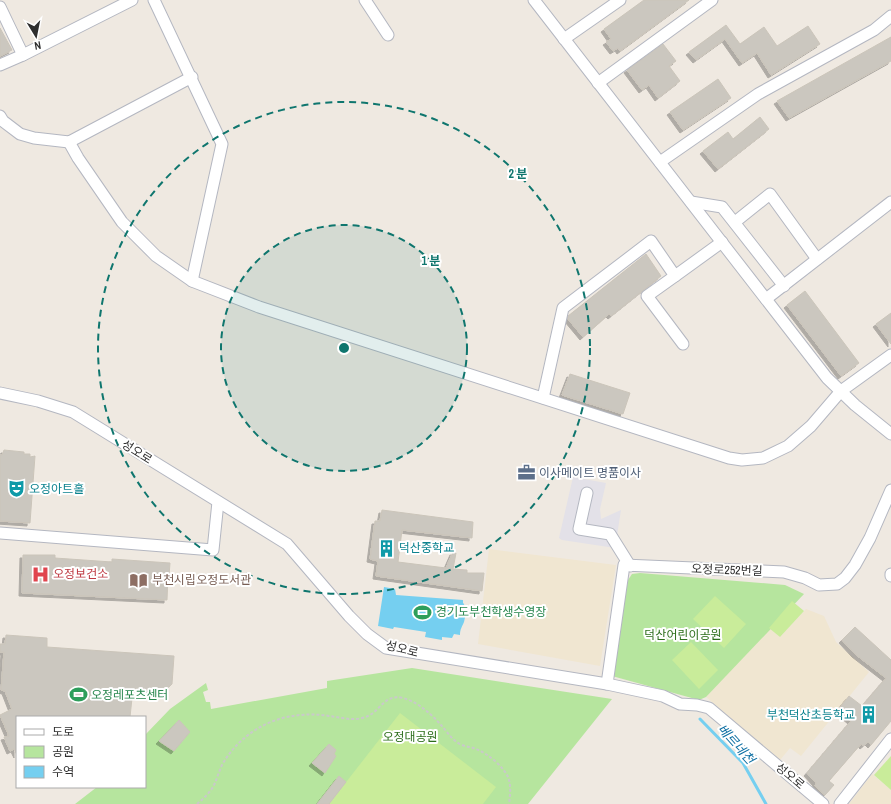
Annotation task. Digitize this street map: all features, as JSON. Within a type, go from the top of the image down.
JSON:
[{"type":"street","points":[[0,65],[132,0]]},
{"type":"street","points":[[154,0],[222,144],[192,281]]},
{"type":"street","points":[[366,0],[388,35]]},
{"type":"street","points":[[534,0],[827,378],[855,405],[891,434]]},
{"type":"street","points":[[564,39],[620,0]]},
{"type":"street","points":[[598,83],[712,0]]},
{"type":"street","points":[[0,7],[23,55]]},
{"type":"street","points":[[660,162],[758,94],[874,30],[891,16]]},
{"type":"street","points":[[0,116],[3,121],[20,134],[34,138],[69,142],[192,78]]},
{"type":"street","points":[[69,142],[78,158],[122,222],[156,256],[192,281],[259,307],[729,458],[742,460],[763,458],[788,446],[811,426],[841,391],[891,355]]},
{"type":"street","points":[[735,222],[770,194],[817,259]]},
{"type":"street","points":[[691,202],[722,207],[784,286]]},
{"type":"street","points":[[766,299],[891,202]]},
{"type":"street","points":[[543,398],[563,308],[651,241],[675,276]]},
{"type":"street","points":[[683,344],[647,296],[722,242]]},
{"type":"street","name":"성오로","points":[[0,393],[38,401],[73,412],[287,544],[349,616],[367,634],[386,648],[421,655],[607,684],[663,696],[680,704],[697,705],[709,708],[823,804]]},
{"type":"street","name":"오정로252번길","points":[[630,566],[784,572],[805,578],[819,585],[837,584],[845,578],[855,565],[870,538],[891,490]]},
{"type":"street","points":[[587,492],[579,529],[610,534],[630,566]]},
{"type":"street","points":[[0,533],[213,550],[218,502]]},
{"type":"street","points":[[607,684],[624,565],[630,566]]},
{"type":"street","points":[[840,804],[891,739]]},
{"type":"path","points":[[197,804],[211,790],[221,767],[238,743],[257,729],[280,718],[294,716],[315,714],[347,719],[362,718],[370,716],[386,701],[397,698],[408,700],[423,708],[456,742],[476,749],[490,757],[505,772],[508,779],[510,788],[509,804]]},
{"type":"shaded area","points":[[573,477],[606,483],[600,509],[601,519],[621,510],[615,548],[562,540],[559,538]]},
{"type":"shaded area","points":[[489,549],[616,565],[600,666],[478,644]]},
{"type":"shaded area","points":[[806,609],[824,616],[836,642],[869,672],[801,756],[790,748],[780,760],[706,697],[768,626],[780,637]]},
{"type":"shaded area","points":[[872,774],[891,790],[891,804],[849,804]]},
{"type":"green space","name":"덕산어린이공원","points":[[640,573],[785,585],[804,594],[706,697],[699,700],[612,676],[628,580],[632,574]]},
{"type":"green space","points":[[715,596],[746,624],[724,648],[693,619]]},
{"type":"green space","points":[[792,601],[804,611],[780,637],[769,628]]},
{"type":"green space","points":[[691,642],[718,670],[699,689],[672,660]]},
{"type":"green space","name":"오정대공원","points":[[412,668],[612,699],[528,804],[75,804],[96,788],[146,788],[146,734],[170,709],[206,683],[208,690],[203,692],[206,702],[210,702],[211,709],[327,688],[327,681]]},
{"type":"green space","points":[[400,713],[496,787],[483,804],[329,804]]},
{"type":"green space","points":[[891,756],[891,790],[874,775]]},
{"type":"water","name":"경기도부천학생수영장","points":[[384,587],[395,589],[396,595],[463,600],[465,618],[460,635],[454,634],[452,638],[442,637],[442,640],[425,637],[426,632],[378,626]]},
{"type":"building","points":[[644,0],[689,0],[620,51],[618,48],[613,51],[606,42],[611,39],[604,29]]},
{"type":"building","points":[[726,25],[740,44],[764,27],[777,46],[808,26],[820,44],[771,75],[757,53],[742,63],[725,39],[696,60],[689,52]]},
{"type":"building","points":[[0,28],[12,50],[0,56]]},
{"type":"building","points":[[891,37],[891,61],[789,118],[777,101]]},
{"type":"building","points":[[663,44],[676,61],[669,66],[680,81],[658,98],[649,85],[642,90],[627,70]]},
{"type":"building","points":[[718,79],[731,98],[683,130],[670,112]]},
{"type":"building","points":[[760,117],[769,129],[718,169],[703,151],[728,132],[733,139]]},
{"type":"building","points":[[646,254],[661,276],[611,316],[609,314],[583,337],[568,319],[568,316]]},
{"type":"building","points":[[805,291],[859,363],[841,376],[787,305]]},
{"type":"building","points":[[891,313],[891,344],[876,324]]},
{"type":"building","points":[[570,374],[630,393],[623,414],[562,395]]},
{"type":"building","name":"오정아트홀","points":[[4,450],[24,452],[24,454],[30,454],[30,457],[35,456],[30,523],[0,521],[0,455],[2,455]]},
{"type":"building","name":"덕산중학교","points":[[382,510],[473,522],[472,538],[402,530],[398,562],[446,568],[453,552],[456,553],[453,569],[467,570],[467,573],[484,573],[482,591],[376,576],[378,561],[370,559],[375,521],[380,521]]},
{"type":"building","points":[[23,555],[55,555],[55,558],[112,562],[112,559],[170,563],[167,600],[22,593]]},
{"type":"building","name":"부천덕산초등학교","points":[[855,627],[891,660],[891,721],[871,745],[868,742],[863,746],[861,744],[829,781],[834,785],[825,795],[815,786],[816,783],[807,773],[851,721],[838,710],[849,696],[862,706],[886,678],[855,654],[842,640]]},
{"type":"building","name":"오정레포츠센터","points":[[6,635],[47,638],[47,647],[174,656],[172,684],[165,691],[133,689],[130,716],[16,716],[16,753],[14,749],[10,751],[4,737],[9,736],[0,715],[12,709],[5,691],[1,690],[4,652],[0,652],[0,644],[5,644]]},
{"type":"building","points":[[179,720],[190,732],[174,751],[159,741]]},
{"type":"building","points":[[329,744],[336,750],[334,754],[336,756],[325,773],[312,763]]},
{"type":"building","points":[[339,776],[346,782],[329,804],[317,804]]},
{"type":"waterway","name":"베르네천","points":[[700,719],[743,763],[766,804]]},
{"type":"place","name":"이사메이트 명품이사","points":[[526,473]]},
{"type":"place","name":"오정아트홀","points":[[16,489]]},
{"type":"place","name":"덕산중학교","points":[[386,548]]},
{"type":"place","name":"오정보건소","points":[[40,574]]},
{"type":"place","name":"부천시립오정도서관","points":[[139,580]]},
{"type":"place","name":"경기도부천학생수영장","points":[[423,612]]},
{"type":"place","name":"오정레포츠센터","points":[[78,695]]},
{"type":"place","name":"부천덕산초등학교","points":[[868,715]]}]
